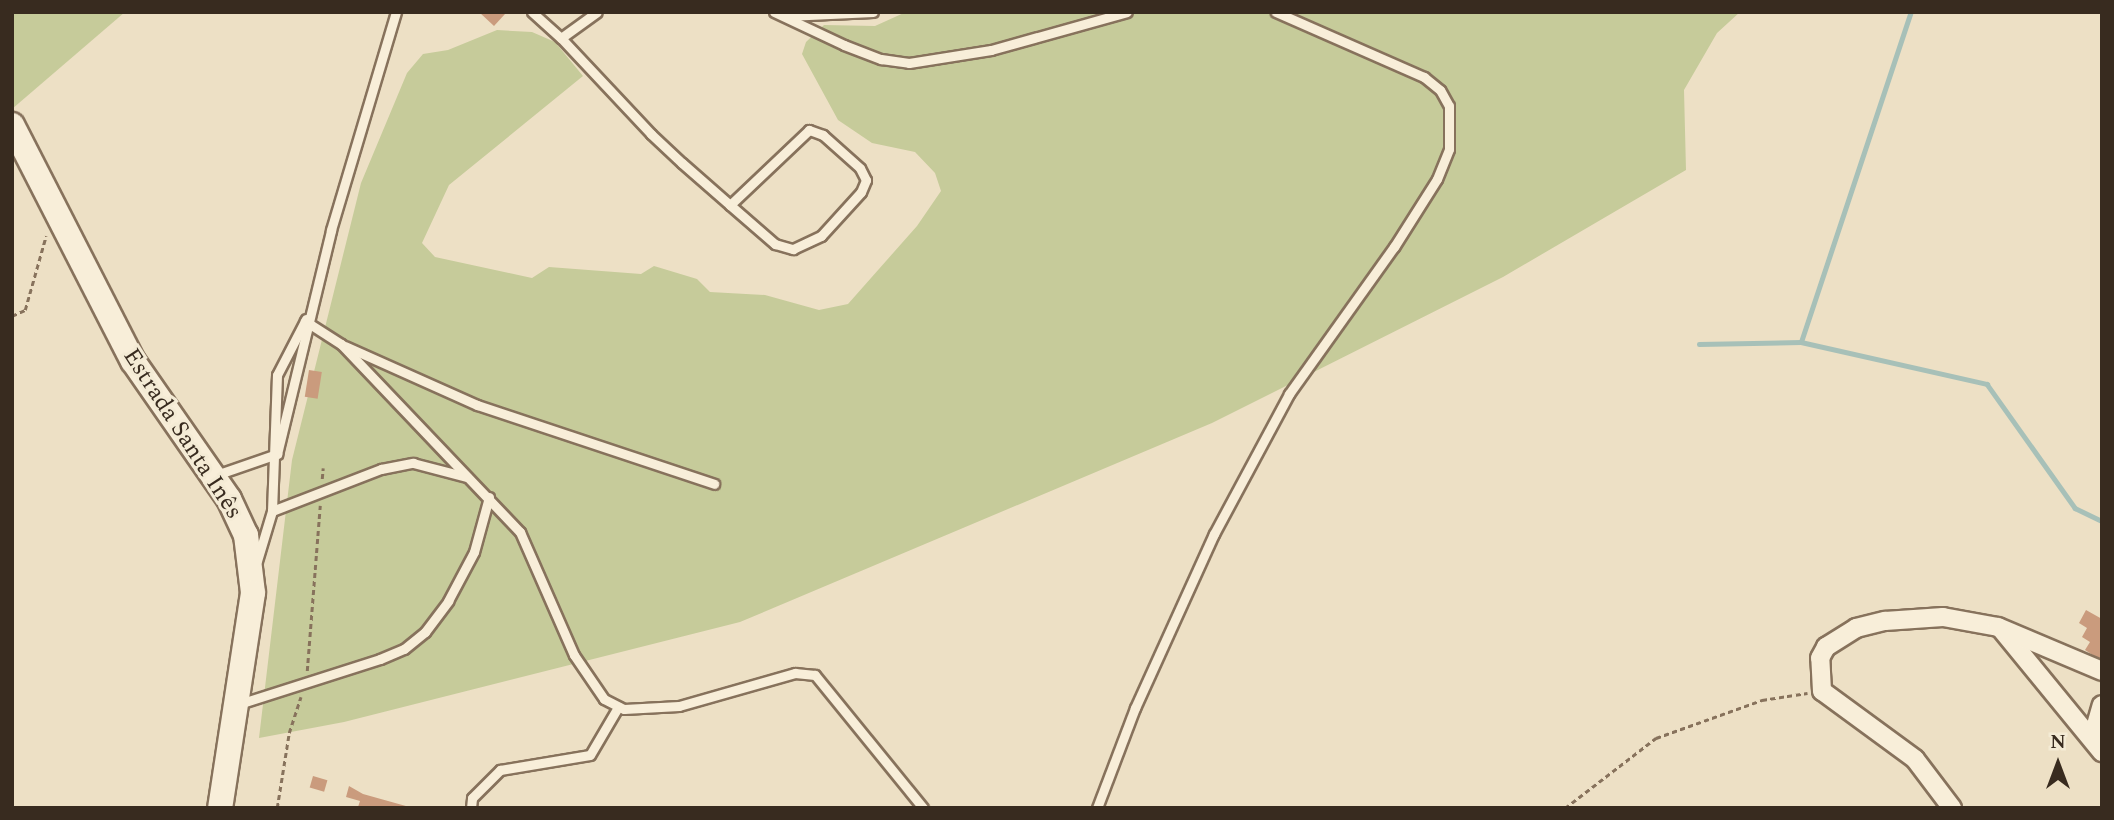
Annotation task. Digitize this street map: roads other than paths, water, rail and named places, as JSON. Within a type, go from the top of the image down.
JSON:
[{"type":"main road","name":"Estrada Santa Inês","points":[[12,125],[133,361],[239,518],[254,573],[220,808]]},
{"type":"street","points":[[1952,808],[1915,759],[1822,691],[1820,658],[1836,639],[1856,628],[1915,616],[1998,627],[2102,671]]},
{"type":"street","points":[[1998,627],[2097,746]]},
{"type":"street","points":[[2097,746],[2102,705]]},
{"type":"lane","points":[[277,454],[308,320],[396,12]]},
{"type":"lane","points":[[532,12],[562,38],[651,134],[730,205],[775,244],[793,248],[821,236],[861,192],[866,180],[860,168],[832,143],[809,130],[730,205]]},
{"type":"lane","points":[[562,38],[597,12]]},
{"type":"lane","points":[[778,14],[873,12]]},
{"type":"lane","points":[[778,14],[869,54],[909,63],[991,50],[1126,12]]},
{"type":"lane","points":[[1097,808],[1135,708],[1221,523],[1289,394],[1394,247],[1437,179],[1449,149],[1449,106],[1440,90],[1424,77],[1276,12]]},
{"type":"lane","points":[[308,320],[341,344],[520,532],[589,682],[618,707],[678,706],[795,673],[815,676],[923,808]]},
{"type":"lane","points":[[254,573],[272,511],[277,454],[277,374],[308,320]]},
{"type":"lane","points":[[341,344],[477,405],[714,484]]},
{"type":"lane","points":[[213,476],[245,469],[277,454]]},
{"type":"lane","points":[[272,511],[381,469],[412,464],[469,478]]},
{"type":"lane","points":[[237,705],[380,659],[404,649],[425,632],[449,601],[474,552],[489,497]]},
{"type":"lane","points":[[471,808],[472,798],[500,770],[590,755],[618,707]]},
{"type":"waterway","points":[[1801,342],[1911,12]]},
{"type":"waterway","points":[[1699,344],[1801,342],[1987,384],[2075,508],[2102,521]]}]
